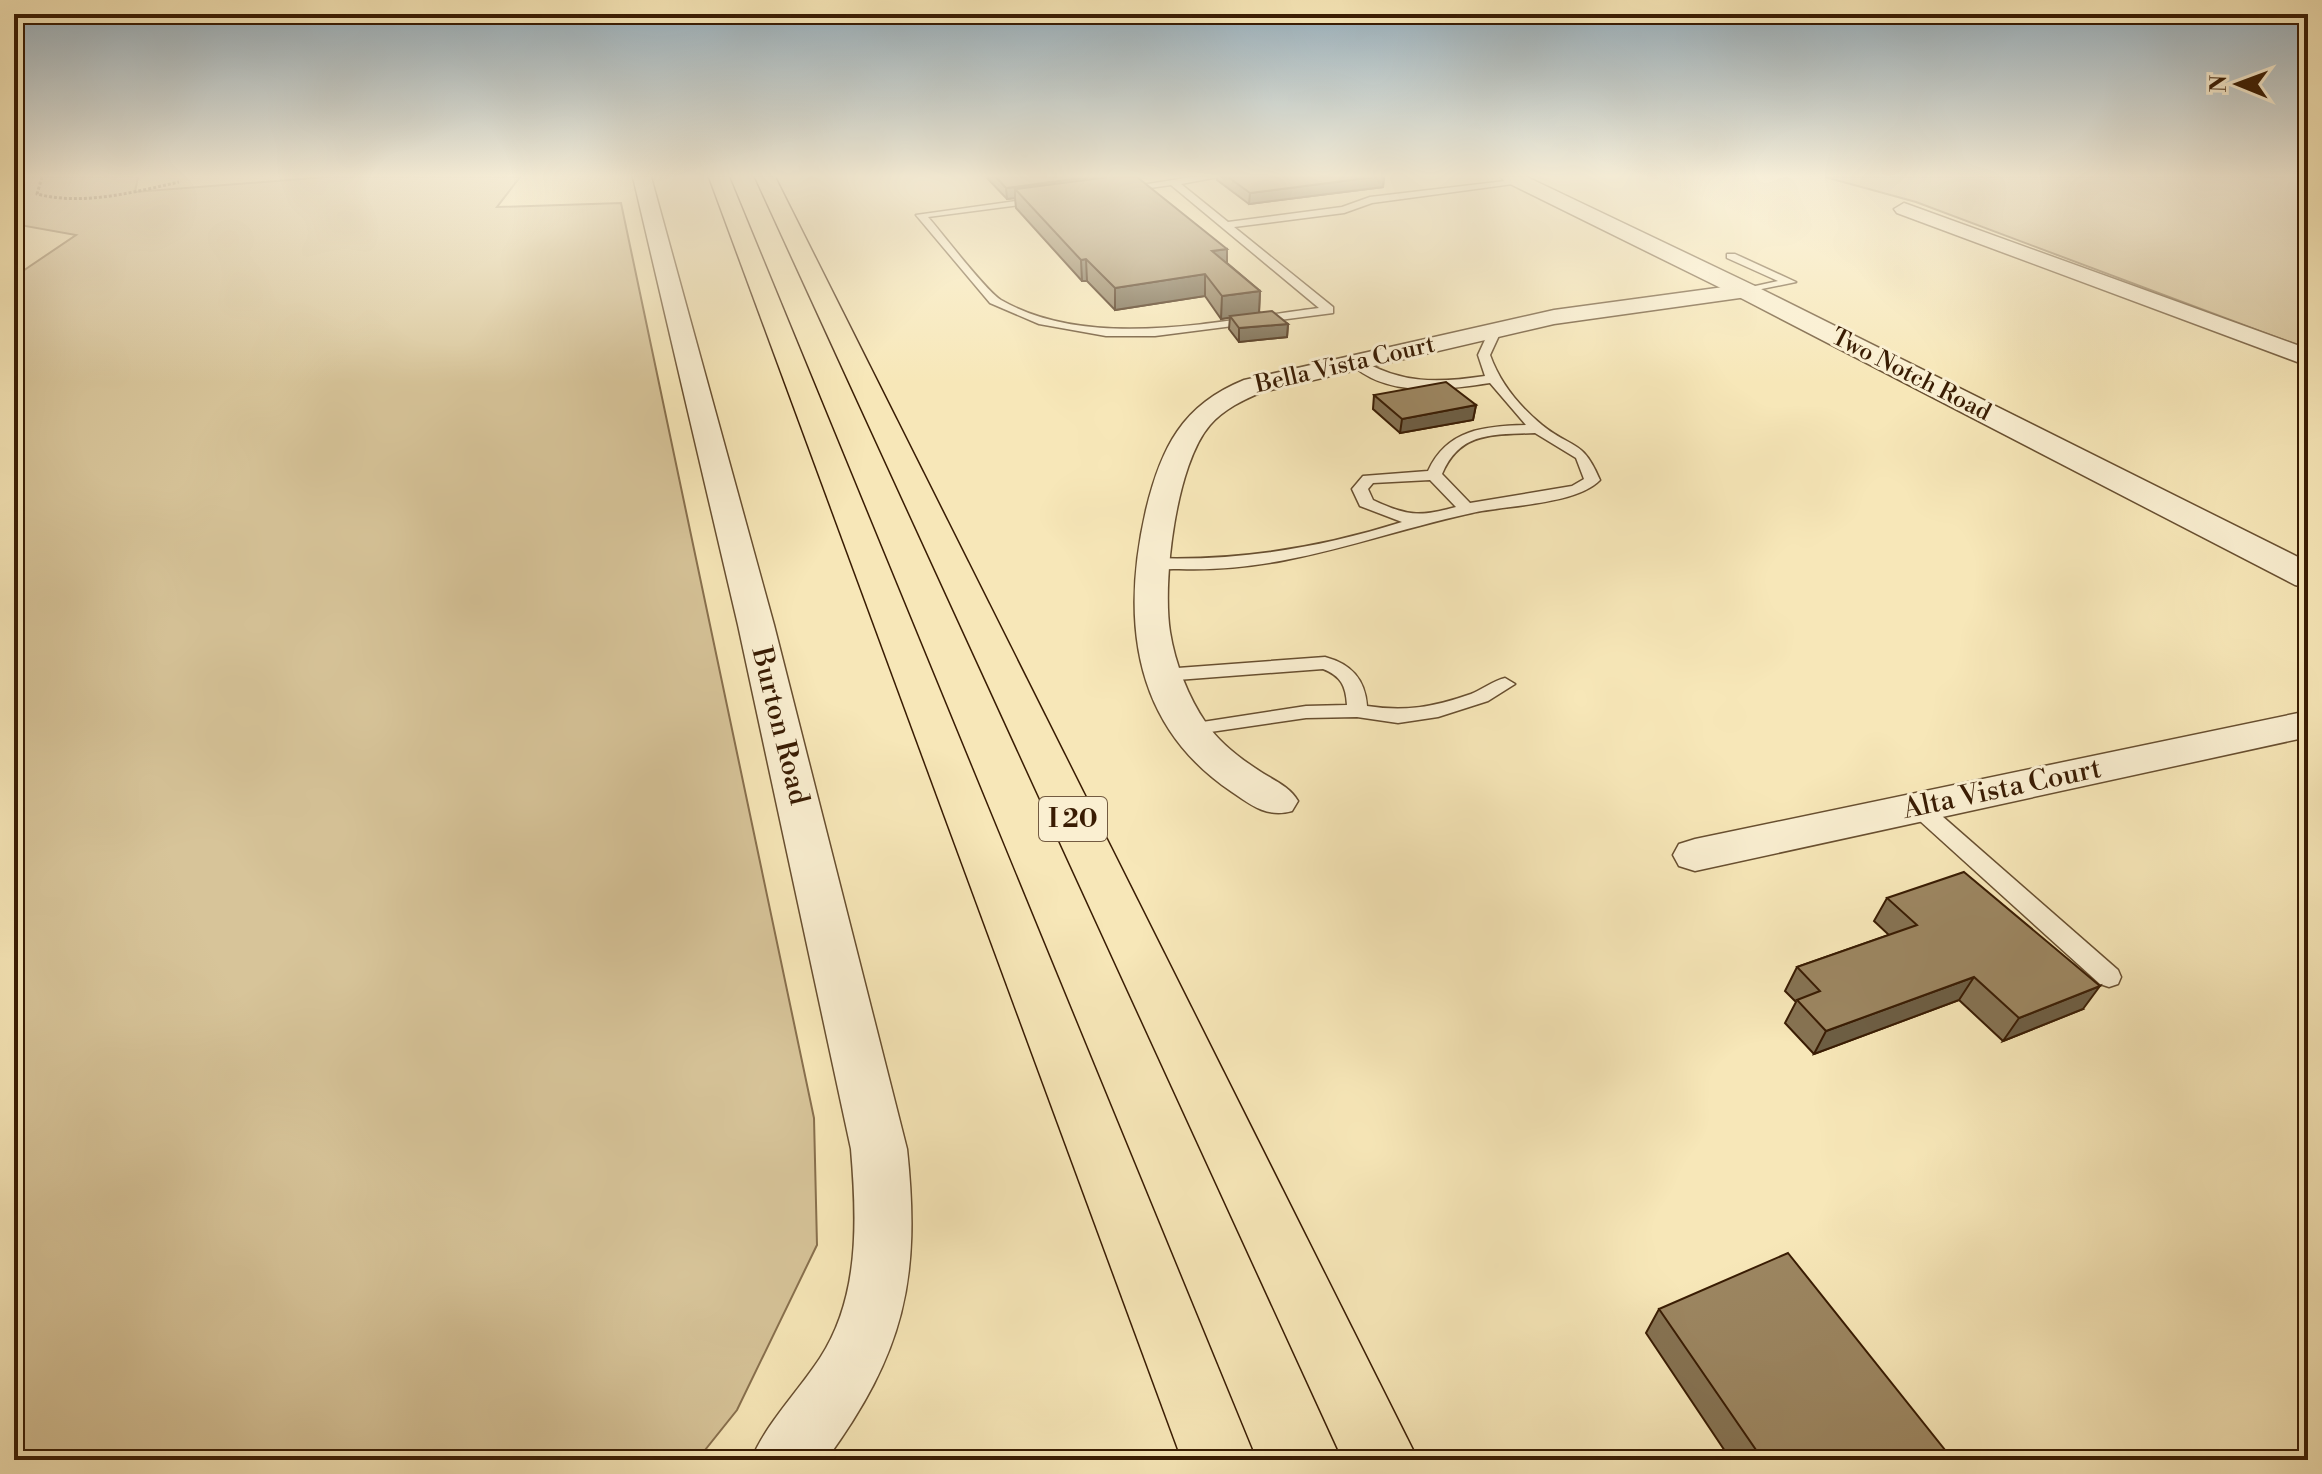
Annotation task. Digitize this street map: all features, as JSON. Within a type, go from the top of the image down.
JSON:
[{"type":"highway","points":[[746,246],[1219,1460]]},
{"type":"highway","name":"I 20","points":[[798,246],[1381,1460]]},
{"type":"street","name":"Burton Road","points":[[659,246],[763,655],[869,1099],[883,1188],[879,1280],[868,1327],[850,1368],[785,1460]]},
{"type":"street","name":"Two Notch Road","points":[[1653,246],[2308,577]]},
{"type":"street","points":[[2004,246],[2308,358]]},
{"type":"street","name":"Bella Vista Court","points":[[1277,801],[1236,777],[1215,760],[1190,729],[1164,675],[1152,633],[1150,601],[1153,563],[1170,479],[1182,446],[1212,407],[1253,386],[1496,329],[1554,317],[1746,291]]},
{"type":"street","name":"Alta Vista Court","points":[[1695,855],[2308,724]]},
{"type":"lane","points":[[947,246],[994,301],[1039,320],[1106,332],[1155,332],[1329,310],[1251,246]]},
{"type":"lane","points":[[1731,256],[1790,282],[1746,291]]},
{"type":"lane","points":[[1153,563],[1196,566],[1275,560],[1349,545],[1467,509],[1576,490],[1592,480],[1582,456],[1538,429],[1492,379],[1484,355],[1496,329]]},
{"type":"lane","points":[[1356,363],[1377,377],[1411,386],[1442,386],[1492,379]]},
{"type":"lane","points":[[1434,475],[1438,460],[1451,444],[1482,431],[1538,429]]},
{"type":"lane","points":[[1421,521],[1392,515],[1366,503],[1360,489],[1368,479],[1434,475],[1467,509]]},
{"type":"lane","points":[[1164,675],[1325,663],[1341,668],[1354,680],[1358,693],[1357,711]]},
{"type":"lane","points":[[1190,729],[1306,712],[1357,711],[1398,717],[1438,711],[1481,697],[1505,684]]},
{"type":"lane","points":[[1918,807],[2109,977]]},
{"type":"shaded area","points":[[60,246],[630,246],[814,1118],[817,1245],[737,1410],[697,1460],[14,1460],[14,277]]},
{"type":"shaded area","points":[[2033,246],[2308,246],[2308,349]]},
{"type":"building","points":[[1068,246],[1223,246],[1227,249],[1212,251],[1260,291],[1222,296],[1205,274],[1115,288],[1086,259],[1081,260]]},
{"type":"building","points":[[1272,311],[1288,324],[1239,328],[1230,316]]},
{"type":"building","points":[[1446,382],[1476,405],[1402,419],[1374,395]]},
{"type":"building","points":[[1964,872],[2100,986],[2019,1018],[1974,977],[1826,1031],[1797,1000],[1820,991],[1797,967],[1917,925],[1887,898]]},
{"type":"building","points":[[1788,1253],[1953,1460],[1763,1460],[1659,1309]]}]
